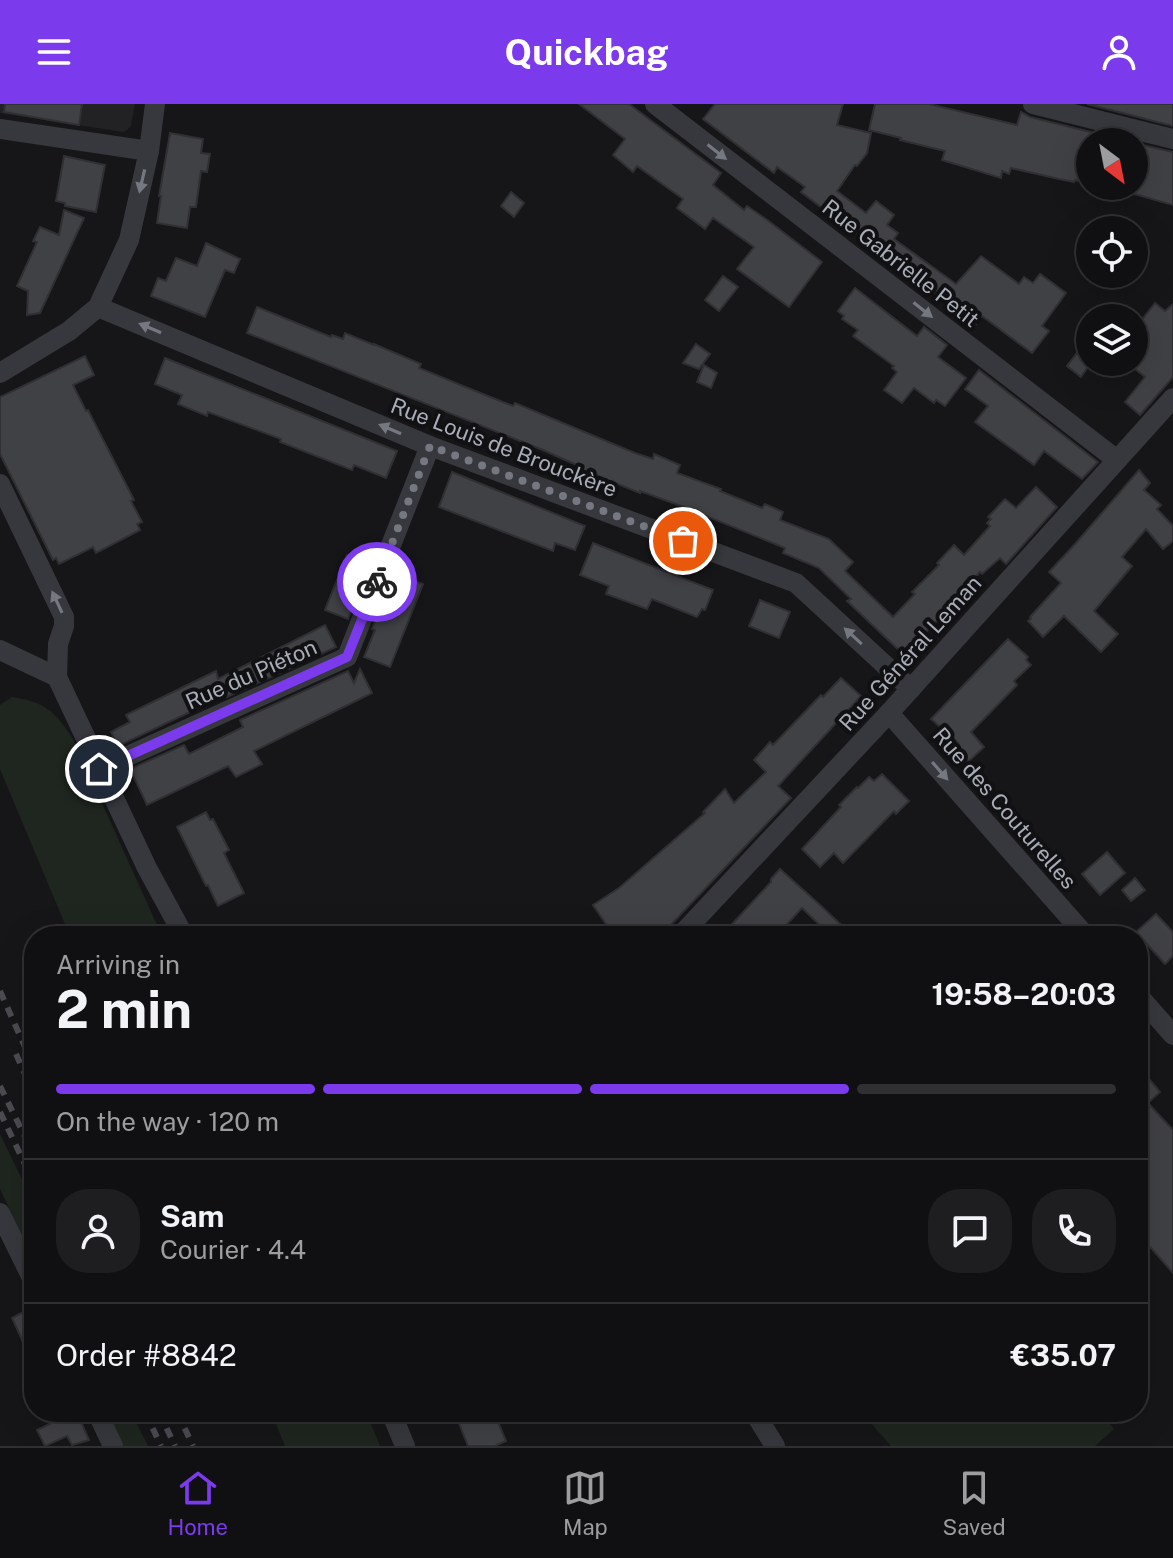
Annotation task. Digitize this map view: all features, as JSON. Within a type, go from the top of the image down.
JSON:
[{"type":"street","points":[[0,373],[69,331],[98,307],[129,240],[149,151],[155,104]]},
{"type":"street","name":"Rue Gabrielle Petit","points":[[655,104],[1117,460]]},
{"type":"street","points":[[1033,104],[1173,139]]},
{"type":"street","points":[[0,129],[149,151]]},
{"type":"street","name":"Rue Louis de Brouckère","points":[[98,307],[430,446],[796,583],[911,689]]},
{"type":"street","name":"Rue Général Leman","points":[[689,926],[911,689],[1173,398]]},
{"type":"street","name":"Rue du Piéton","points":[[99,769],[347,657],[430,446]]},
{"type":"street","points":[[0,484],[64,617],[58,644],[57,677],[147,868],[179,926]]},
{"type":"street","points":[[0,650],[57,677]]},
{"type":"street","name":"Rue des Couturelles","points":[[889,713],[1077,926]]},
{"type":"street","points":[[1148,1006],[1173,1035]]},
{"type":"street","points":[[0,1213],[24,1262]]},
{"type":"street","points":[[102,1422],[113,1446]]},
{"type":"street","points":[[395,1422],[405,1446]]},
{"type":"street","points":[[760,1422],[775,1446]]},
{"type":"shaded area","points":[[0,104],[135,104],[131,126],[123,132],[0,113]]},
{"type":"shaded area","points":[[12,697],[41,705],[60,721],[73,739],[157,926],[66,926],[0,769],[0,705]]},
{"type":"shaded area","points":[[0,1134],[24,1183],[24,1240],[0,1189]]},
{"type":"shaded area","points":[[110,1422],[136,1422],[148,1446],[121,1446]]},
{"type":"shaded area","points":[[275,1422],[370,1422],[380,1446],[285,1446]]},
{"type":"shaded area","points":[[870,1422],[1108,1422],[1114,1429],[1095,1446],[891,1446]]},
{"type":"building","points":[[5,104],[82,104],[79,125],[4,112]]},
{"type":"building","points":[[579,104],[629,104],[721,173],[713,185],[744,210],[747,206],[766,219],[822,262],[789,307],[737,269],[754,247],[713,218],[705,229],[677,208],[683,199],[637,166],[633,172],[613,155],[625,139]]},
{"type":"building","points":[[715,104],[843,104],[837,125],[871,133],[867,153],[837,191],[866,213],[876,201],[894,215],[887,225],[898,233],[894,239],[956,284],[981,256],[1019,284],[1024,277],[1033,283],[1040,274],[1066,293],[1042,326],[1049,331],[1032,353],[982,316],[976,324],[801,192],[805,187],[777,167],[774,173],[703,119]]},
{"type":"building","points":[[875,104],[929,104],[1017,125],[1021,112],[1076,128],[1076,180],[1011,168],[1009,174],[1002,171],[1001,178],[942,160],[945,151],[869,130]]},
{"type":"building","points":[[1087,104],[1173,104],[1173,126]]},
{"type":"building","points":[[170,133],[203,139],[201,153],[210,154],[207,172],[201,171],[196,207],[190,207],[187,228],[157,223]]},
{"type":"building","points":[[1148,146],[1173,152],[1173,205],[1148,198]]},
{"type":"building","points":[[64,156],[105,165],[96,212],[65,206],[65,203],[56,201]]},
{"type":"building","points":[[511,192],[524,203],[514,217],[501,206]]},
{"type":"building","points":[[64,210],[84,218],[40,313],[27,315],[28,291],[17,286],[37,242],[33,241],[40,227],[59,235]]},
{"type":"building","points":[[206,243],[240,259],[234,273],[225,270],[205,317],[151,296],[158,278],[166,281],[176,258],[197,266]]},
{"type":"building","points":[[723,276],[738,287],[719,311],[705,300]]},
{"type":"building","points":[[855,288],[917,336],[924,327],[947,345],[938,357],[966,378],[945,406],[936,400],[934,403],[914,388],[902,403],[884,390],[897,372],[892,368],[894,366],[853,336],[858,330],[842,319],[844,316],[838,311]]},
{"type":"building","points":[[1155,303],[1165,311],[1173,304],[1173,377],[1140,415],[1125,402],[1144,376],[1148,376],[1148,312]]},
{"type":"building","points":[[257,307],[331,337],[343,339],[345,333],[374,344],[421,364],[419,368],[513,406],[515,403],[635,453],[653,459],[654,454],[680,465],[677,473],[762,508],[765,504],[783,512],[780,520],[829,539],[853,562],[845,571],[893,617],[954,545],[964,555],[990,526],[987,523],[991,519],[988,517],[1005,499],[1016,508],[1036,487],[1057,507],[1006,564],[1000,558],[982,574],[980,572],[904,655],[847,601],[851,599],[819,568],[783,553],[785,548],[684,507],[640,493],[543,450],[247,333]]},
{"type":"building","points":[[696,344],[710,354],[699,369],[683,363]]},
{"type":"building","points":[[1076,354],[1076,373],[1067,366]]},
{"type":"building","points":[[85,356],[94,375],[73,385],[134,500],[131,501],[142,522],[137,524],[140,530],[96,553],[93,547],[59,564],[56,558],[53,560],[0,454],[0,397]]},
{"type":"building","points":[[165,358],[397,451],[386,478],[354,465],[352,470],[280,442],[281,439],[178,404],[182,395],[155,384]]},
{"type":"building","points":[[704,365],[717,373],[711,388],[697,382]]},
{"type":"building","points":[[979,370],[1098,462],[1082,479],[1044,451],[1034,465],[975,422],[988,406],[965,389]]},
{"type":"building","points":[[1139,470],[1150,483],[1144,490],[1161,505],[1157,509],[1173,526],[1173,541],[1163,549],[1146,529],[1122,557],[1132,566],[1094,611],[1118,634],[1101,652],[1064,616],[1043,637],[1028,621],[1061,583],[1049,572]]},
{"type":"building","points":[[452,472],[585,526],[575,550],[555,543],[553,551],[439,507]]},
{"type":"building","points":[[593,543],[713,590],[705,610],[702,609],[697,617],[652,599],[647,609],[606,594],[609,586],[580,575]]},
{"type":"building","points":[[347,555],[370,564],[348,619],[325,610]]},
{"type":"building","points":[[394,574],[423,584],[390,667],[364,657]]},
{"type":"building","points":[[760,600],[790,612],[779,638],[749,626]]},
{"type":"building","points":[[325,625],[336,647],[118,746],[111,732],[130,722],[126,715],[216,671],[218,679]]},
{"type":"building","points":[[1008,639],[1028,657],[1026,660],[1031,665],[1014,681],[1017,685],[971,732],[984,747],[968,762],[954,746],[958,743],[931,719]]},
{"type":"building","points":[[360,669],[372,693],[254,751],[262,764],[236,777],[228,766],[147,805],[130,769],[184,745],[189,754],[243,727],[240,720],[348,671],[354,683]]},
{"type":"building","points":[[841,678],[861,696],[778,786],[791,798],[670,926],[607,926],[593,905],[619,888],[705,813],[725,789],[734,803],[766,772],[754,760],[770,742],[773,745],[821,695],[823,697]]},
{"type":"building","points":[[882,774],[909,801],[896,814],[894,811],[843,863],[834,853],[820,867],[802,849],[857,787],[869,777],[874,781]]},
{"type":"building","points":[[206,812],[229,850],[224,853],[244,893],[218,906],[177,827]]},
{"type":"building","points":[[1107,852],[1125,873],[1100,895],[1082,874]]},
{"type":"building","points":[[780,869],[842,926],[821,926],[802,908],[785,926],[730,926]]},
{"type":"building","points":[[1135,878],[1145,890],[1131,901],[1122,890]]},
{"type":"building","points":[[1156,914],[1173,932],[1173,956],[1165,964],[1148,945],[1148,926],[1143,926]]},
{"type":"building","points":[[1148,1078],[1160,1092],[1148,1103]]},
{"type":"building","points":[[1148,1103],[1173,1130],[1173,1273],[1148,1244]]},
{"type":"building","points":[[24,1312],[23,1342],[12,1318]]},
{"type":"building","points":[[81,1422],[89,1440],[72,1445],[67,1436],[45,1446],[37,1430],[50,1424]]},
{"type":"building","points":[[459,1422],[498,1422],[506,1441],[495,1446],[468,1446]]},
{"type":"railway","points":[[0,991],[24,1045]]},
{"type":"railway","points":[[16,1054],[24,1072]]},
{"type":"railway","points":[[0,1086],[24,1135]]},
{"type":"railway","points":[[0,1112],[24,1162]]},
{"type":"railway","points":[[150,1422],[161,1446]]},
{"type":"railway","points":[[164,1422],[175,1446]]},
{"type":"railway","points":[[182,1422],[193,1446]]},
{"type":"way so far","points":[[377,582],[430,446],[683,541]]},
{"type":"route","points":[[99,769],[347,657],[377,582]]}]
